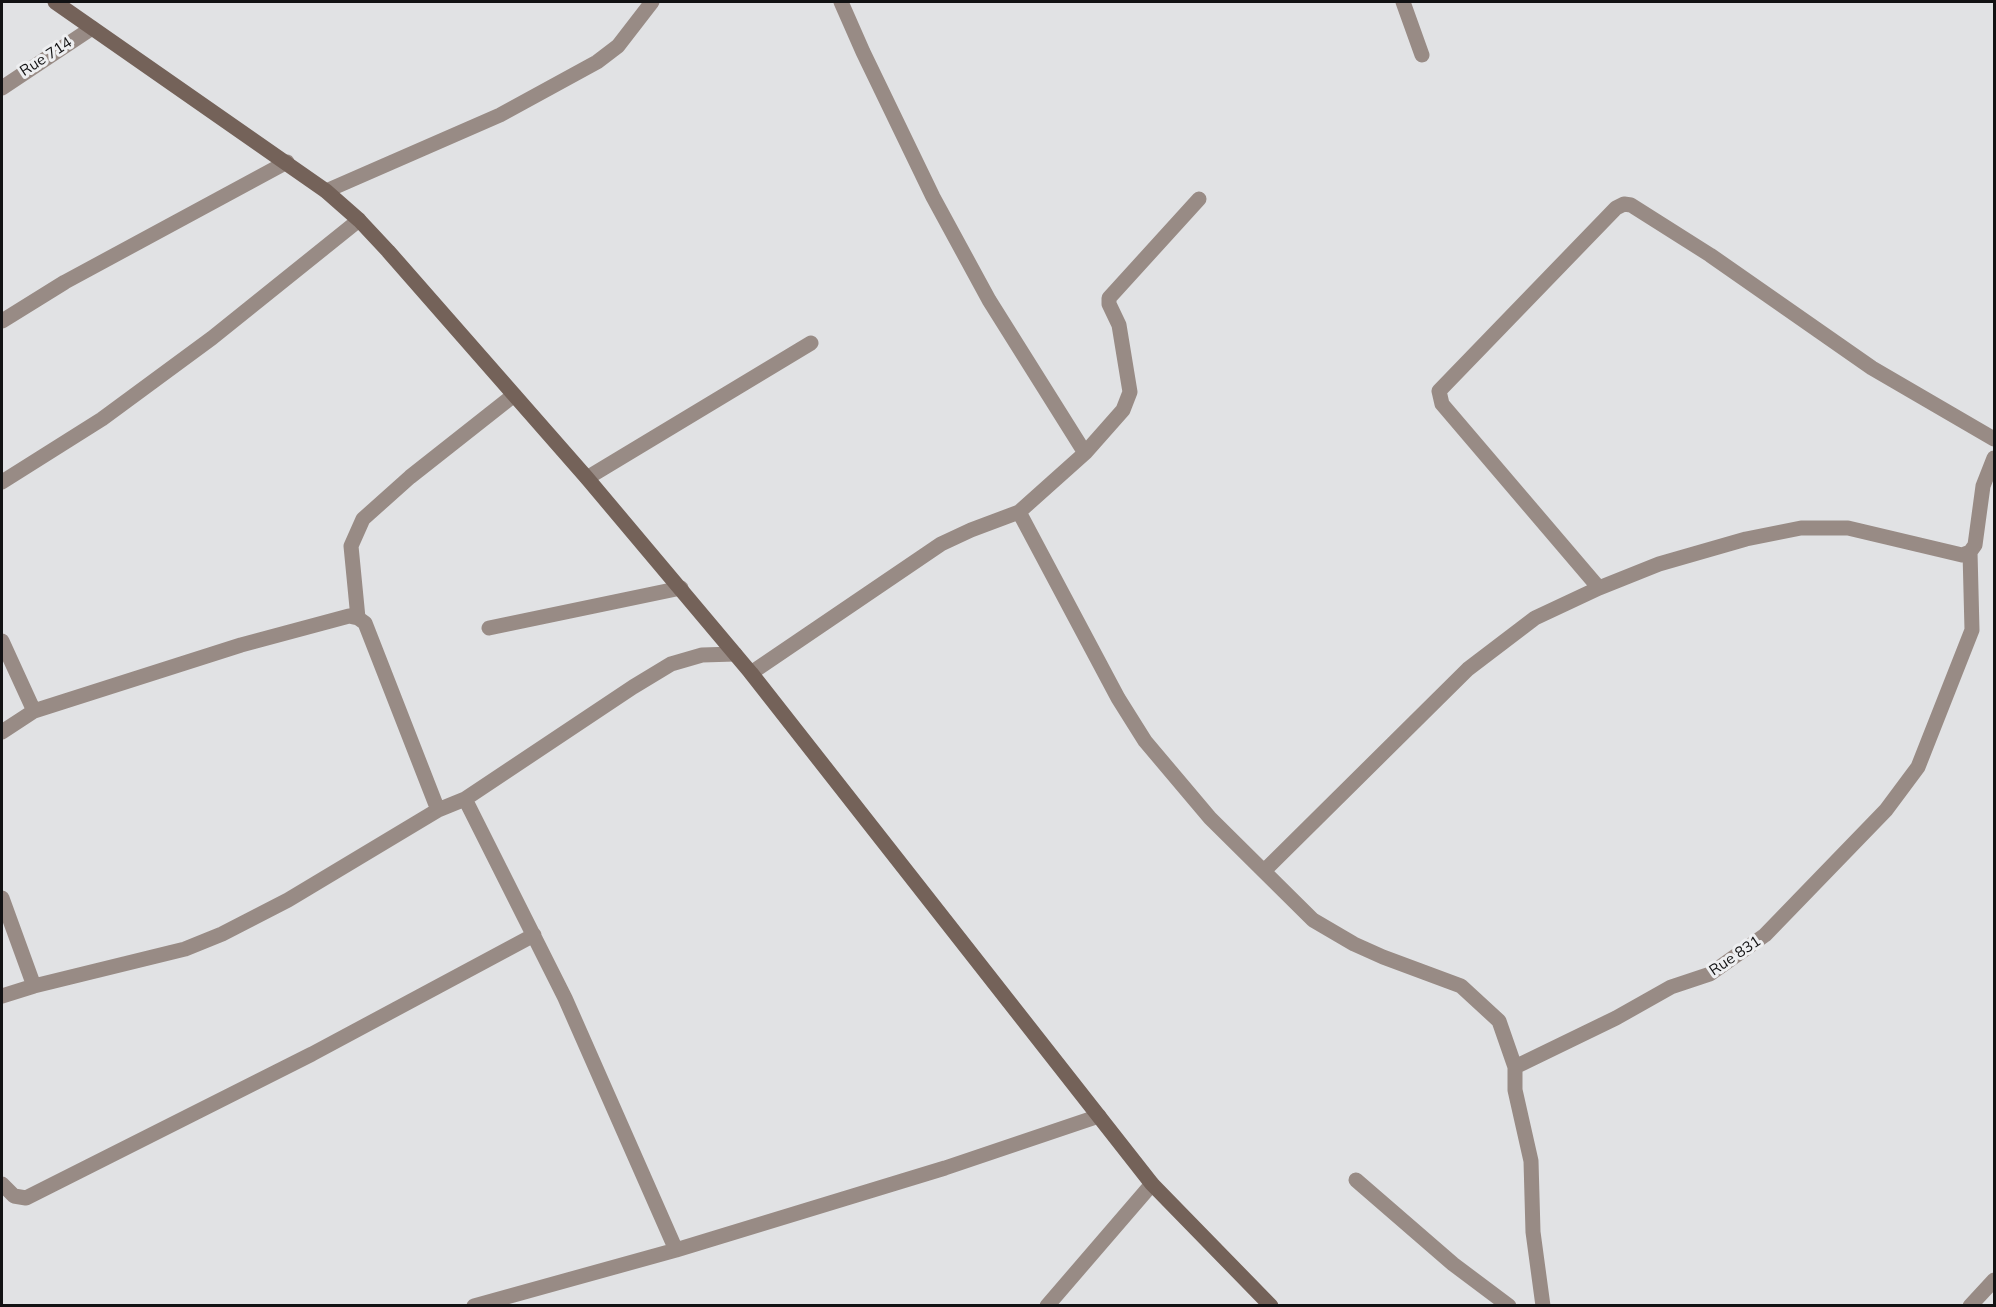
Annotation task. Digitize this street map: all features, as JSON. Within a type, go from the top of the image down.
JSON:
[{"type":"street","points":[[55,2],[326,190],[359,220],[587,478],[751,673],[1152,1184],[1271,1305]]},
{"type":"street","points":[[326,190],[500,115],[597,62],[618,46],[652,2]]},
{"type":"street","points":[[841,2],[933,197],[989,300],[1085,453]]},
{"type":"street","points":[[1403,2],[1422,55]]},
{"type":"street","name":"Rue 714","points":[[2,88],[92,28]]},
{"type":"street","points":[[2,321],[65,282],[286,162]]},
{"type":"street","points":[[751,673],[941,544],[970,530],[1019,512],[1085,453],[1123,410],[1130,392],[1119,326],[1109,298],[1198,199]]},
{"type":"street","points":[[1599,588],[1442,404],[1439,391],[1616,208],[1624,204],[1631,205],[1710,255],[1872,369],[1995,439]]},
{"type":"street","points":[[2,482],[102,418],[203,345],[359,220]]},
{"type":"street","points":[[587,478],[811,343]]},
{"type":"street","points":[[358,618],[351,546],[363,519],[410,477],[514,395]]},
{"type":"street","name":"Rue 831","points":[[1515,1066],[1616,1018],[1671,987],[1710,974],[1765,935],[1886,810],[1918,767],[1972,630],[1970,552],[1975,546],[1983,486],[1995,458]]},
{"type":"street","points":[[1019,512],[1118,698],[1146,741],[1210,818],[1313,920],[1354,944],[1383,957],[1461,986],[1499,1021],[1515,1066],[1515,1090],[1531,1161],[1533,1232],[1543,1305]]},
{"type":"street","points":[[1264,872],[1468,669],[1535,618],[1599,588],[1670,561],[1746,539],[1801,528],[1848,528],[1962,555],[1970,552]]},
{"type":"street","points":[[489,628],[681,588]]},
{"type":"street","points":[[2,732],[34,711],[241,645],[349,616],[365,623],[438,810]]},
{"type":"street","points":[[2,641],[34,711]]},
{"type":"street","points":[[2,996],[185,949],[222,934],[288,900],[438,810],[465,799],[671,664],[702,655],[735,654]]},
{"type":"street","points":[[465,799],[565,998],[676,1250]]},
{"type":"street","points":[[2,898],[34,986]]},
{"type":"street","points":[[2,1184],[14,1196],[26,1198],[312,1054],[534,935]]},
{"type":"street","points":[[476,1305],[676,1250],[945,1168],[1099,1116]]},
{"type":"street","points":[[1356,1180],[1453,1264],[1509,1305]]},
{"type":"street","points":[[1047,1305],[1152,1184]]},
{"type":"street","points":[[1970,1305],[1995,1280]]}]
